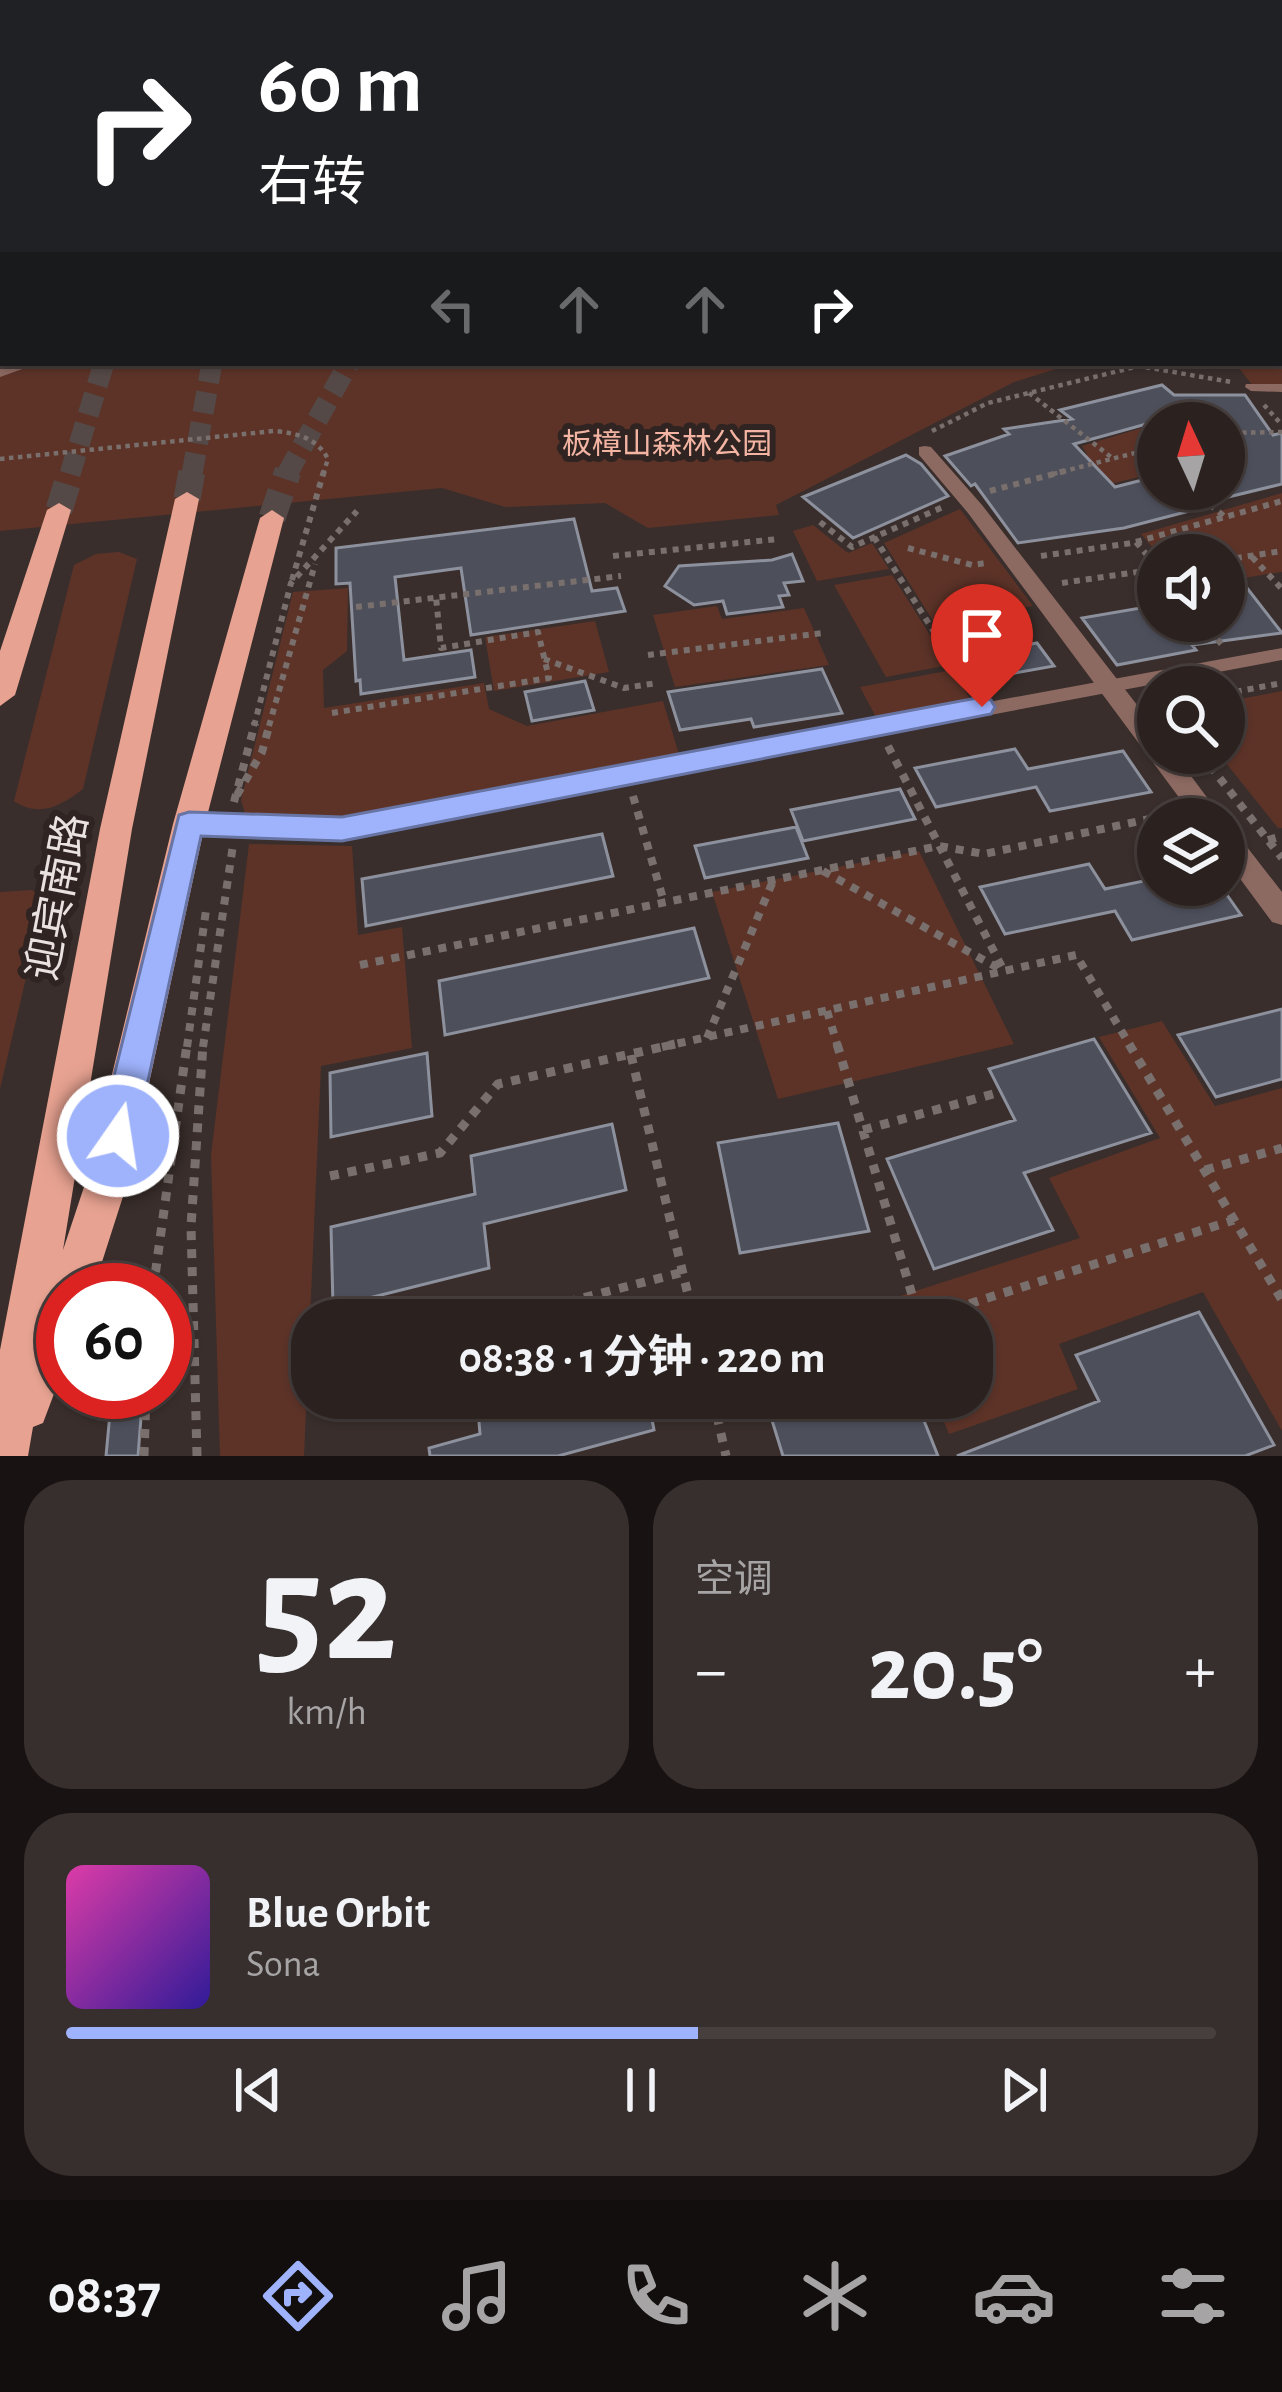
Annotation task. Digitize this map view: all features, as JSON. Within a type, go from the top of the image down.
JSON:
[{"type":"main road","name":"迎宾南路","points":[[5,1456],[112,853],[187,499]]},
{"type":"main road","points":[[0,695],[58,510]]},
{"type":"main road","points":[[80,1263],[215,824],[272,518]]},
{"type":"main road","points":[[5,1456],[36,1378]]},
{"type":"street","points":[[925,451],[1137,723]]},
{"type":"street","points":[[1176,774],[1194,798]]},
{"type":"street","points":[[1245,865],[1282,913]]},
{"type":"lane","points":[[1250,387],[1282,388]]},
{"type":"lane","points":[[215,824],[342,829],[1282,654]]},
{"type":"path","points":[[202,0],[222,0]]},
{"type":"path","points":[[549,0],[592,0]]},
{"type":"path","points":[[925,451],[926,434],[988,403],[1139,366],[1250,387],[1282,428]]},
{"type":"path","points":[[1029,393],[1113,459]]},
{"type":"path","points":[[1245,431],[1282,428]]},
{"type":"path","points":[[0,458],[257,433],[300,436],[320,446],[328,459],[233,801],[215,824]]},
{"type":"path","points":[[908,548],[972,565],[1013,560],[1136,542],[1282,501]]},
{"type":"path","points":[[1217,510],[1226,517]]},
{"type":"path","points":[[291,584],[357,511]]},
{"type":"path","points":[[874,537],[982,707]]},
{"type":"path","points":[[613,556],[778,539]]},
{"type":"path","points":[[1245,557],[1282,551]]},
{"type":"path","points":[[1251,556],[1282,589]]},
{"type":"path","points":[[197,1456],[189,1352],[190,1168],[215,824],[262,752],[316,561]]},
{"type":"path","points":[[1034,587],[1137,572]]},
{"type":"path","points":[[356,607],[621,576]]},
{"type":"path","points":[[332,713],[549,678],[538,632],[441,648],[436,597]]},
{"type":"path","points":[[936,634],[1054,614]]},
{"type":"path","points":[[648,655],[823,633]]},
{"type":"path","points":[[544,658],[624,688],[657,683]]},
{"type":"path","points":[[1245,690],[1282,683]]},
{"type":"path","points":[[878,727],[1004,971]]},
{"type":"path","points":[[1217,774],[1282,858]]},
{"type":"path","points":[[626,775],[664,902]]},
{"type":"path","points":[[360,964],[939,846],[984,854],[1137,826]]},
{"type":"path","points":[[1268,839],[1282,836]]},
{"type":"path","points":[[821,870],[1004,971]]},
{"type":"path","points":[[707,1038],[773,880]]},
{"type":"path","points":[[157,1263],[208,893]]},
{"type":"path","points":[[330,1176],[440,1153],[497,1084],[1076,955],[1282,1300]]},
{"type":"path","points":[[827,1011],[913,1299]]},
{"type":"path","points":[[631,1055],[689,1299]]},
{"type":"path","points":[[863,1130],[993,1094]]},
{"type":"path","points":[[1204,1170],[1282,1148]]},
{"type":"path","points":[[985,1299],[1234,1220]]},
{"type":"path","points":[[580,1299],[683,1273]]},
{"type":"path","points":[[144,1456],[145,1419]]},
{"type":"path","points":[[717,1419],[727,1456]]},
{"type":"green space","name":"板樟山森林公园","points":[[0,366],[1065,366],[1014,382],[776,505],[779,515],[648,528],[605,503],[505,507],[442,488],[0,531]]},
{"type":"green space","name":"板樟山森林公园","points":[[1237,366],[1282,366],[1282,388],[1253,386]]},
{"type":"green space","points":[[1137,429],[1137,477],[1103,486],[1032,463],[1087,454],[1082,446]]},
{"type":"green space","points":[[1282,493],[1282,572],[1245,578],[1245,534],[1141,534],[1224,510],[1245,510],[1245,504]]},
{"type":"green space","points":[[960,509],[1033,606],[935,624],[884,543]]},
{"type":"green space","points":[[813,525],[848,553],[872,543],[889,569],[817,581],[793,531]]},
{"type":"green space","points":[[119,552],[137,559],[83,789],[50,808],[23,806],[14,801],[74,565],[96,554]]},
{"type":"green space","points":[[892,575],[949,665],[886,677],[834,585]]},
{"type":"green space","points":[[348,588],[347,651],[323,670],[324,708],[484,683],[489,709],[527,726],[663,701],[680,758],[343,822],[246,817],[241,800],[293,592]]},
{"type":"green space","points":[[717,606],[722,619],[804,608],[829,665],[675,687],[653,615]]},
{"type":"green space","points":[[595,621],[609,672],[494,691],[485,637]]},
{"type":"green space","points":[[952,670],[973,704],[878,721],[860,687]]},
{"type":"green space","points":[[1282,691],[1282,828],[1235,774],[1245,774],[1245,698]]},
{"type":"green space","points":[[249,844],[352,846],[358,935],[402,927],[412,1048],[321,1066],[311,1299],[291,1299],[291,1419],[306,1419],[304,1456],[220,1456],[211,1155]]},
{"type":"green space","points":[[919,851],[1014,1044],[778,1099],[712,892]]},
{"type":"green space","points":[[32,890],[44,901],[0,1089],[0,892]]},
{"type":"green space","points":[[1162,1021],[1215,1106],[1282,1088],[1282,1431],[1203,1292],[1059,1344],[1078,1389],[993,1419],[993,1299],[894,1299],[1080,1238],[1049,1178],[1160,1138],[1099,1037]]},
{"type":"green space","points":[[943,1419],[992,1419],[949,1434]]},
{"type":"building","points":[[1162,385],[1174,395],[1245,395],[1273,435],[1282,433],[1282,484],[1245,493],[1245,402],[1137,402],[1137,427],[1074,444],[1115,487],[1137,481],[1137,510],[1193,510],[1124,528],[1018,543],[975,484],[971,486],[945,456],[1009,434],[1004,429],[1072,419],[1060,410]]},
{"type":"building","points":[[906,455],[921,464],[948,496],[853,538],[803,497]]},
{"type":"building","points":[[574,519],[592,591],[617,588],[625,611],[471,635],[461,568],[395,577],[404,660],[471,650],[475,677],[361,694],[360,680],[356,681],[350,583],[336,584],[336,548]]},
{"type":"building","points":[[792,554],[803,581],[784,583],[789,595],[779,596],[783,607],[727,614],[723,601],[694,605],[665,586],[679,566],[772,560]]},
{"type":"building","points":[[1247,588],[1282,633],[1245,638]]},
{"type":"building","points":[[1137,609],[1137,642],[1214,642],[1117,665],[1082,618]]},
{"type":"building","points":[[981,636],[992,651],[1037,643],[1054,666],[976,680],[951,641]]},
{"type":"building","points":[[822,669],[842,713],[754,727],[751,719],[680,730],[668,692]]},
{"type":"building","points":[[585,681],[594,710],[532,721],[525,692]]},
{"type":"building","points":[[1015,749],[1028,769],[1123,751],[1151,792],[1050,811],[1036,787],[936,807],[915,768]]},
{"type":"building","points":[[900,789],[915,819],[803,841],[791,810]]},
{"type":"building","points":[[796,827],[808,858],[705,878],[695,846]]},
{"type":"building","points":[[602,834],[613,876],[366,926],[362,879]]},
{"type":"building","points":[[1089,864],[1105,889],[1137,882],[1137,906],[1235,906],[1241,915],[1132,940],[1115,911],[1005,934],[980,887]]},
{"type":"building","points":[[694,928],[709,978],[445,1035],[439,981]]},
{"type":"building","points":[[1282,1009],[1282,1079],[1216,1097],[1178,1035]]},
{"type":"building","points":[[1094,1039],[1151,1133],[1024,1173],[1053,1230],[934,1269],[887,1159],[1015,1120],[989,1069]]},
{"type":"building","points":[[427,1053],[432,1116],[331,1137],[330,1073]]},
{"type":"building","points":[[838,1123],[869,1231],[740,1253],[718,1143]]},
{"type":"building","points":[[612,1124],[626,1190],[484,1224],[489,1268],[365,1299],[333,1299],[331,1227],[475,1194],[471,1156]]},
{"type":"building","points":[[1199,1312],[1274,1445],[1245,1456],[957,1456],[1099,1401],[1076,1355]]},
{"type":"building","points":[[109,1419],[141,1419],[138,1456],[106,1456]]},
{"type":"building","points":[[479,1419],[652,1419],[654,1430],[558,1456],[430,1456],[429,1448],[480,1434]]},
{"type":"building","points":[[772,1419],[923,1419],[938,1456],[783,1456]]},
{"type":"tunnel","points":[[70,474],[103,366]]},
{"type":"tunnel","points":[[192,474],[211,366]]},
{"type":"tunnel","points":[[287,474],[347,366]]},
{"type":"tunnel","points":[[59,510],[71,471]]},
{"type":"tunnel","points":[[187,499],[192,471]]},
{"type":"tunnel","points":[[272,518],[288,471]]},
{"type":"route","points":[[118,1136],[189,824],[342,829],[982,707]]}]
